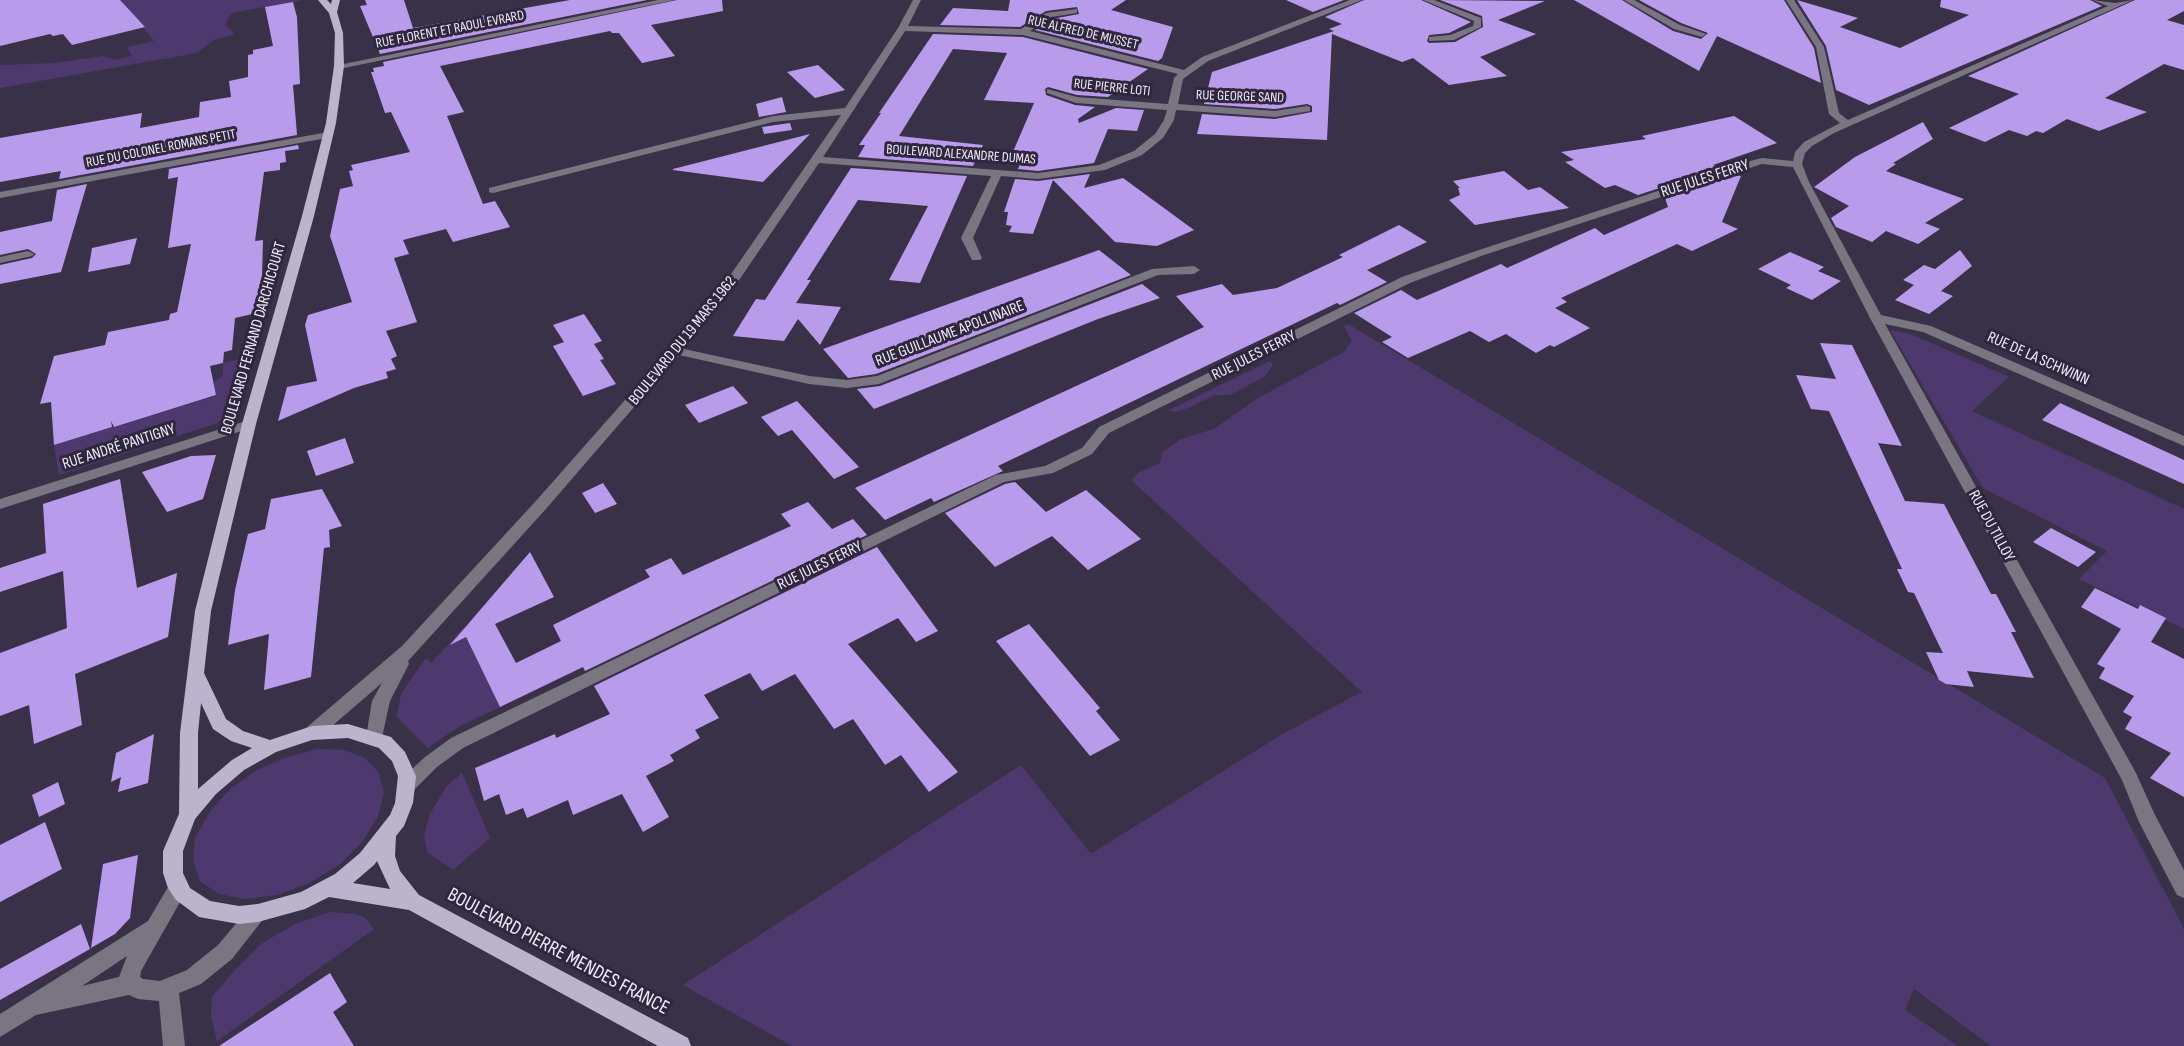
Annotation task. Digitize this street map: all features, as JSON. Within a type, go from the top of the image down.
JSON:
[{"type":"main road","points":[[321,0],[333,12]]},
{"type":"main road","name":"BOULEVARD FERNAND DARCHICOURT","points":[[188,814],[189,733],[203,611],[249,424],[308,216],[328,135],[339,66],[339,33],[333,12],[336,0]]},
{"type":"main road","name":"BOULEVARD FERNAND DARCHICOURT","points":[[197,674],[219,724],[237,736],[270,747]]},
{"type":"main road","points":[[348,731],[375,737],[393,748],[399,757],[404,765],[406,785],[404,803],[387,837],[367,860],[328,888],[305,900],[258,913],[239,915],[206,910],[193,903],[178,888],[173,873],[173,850],[188,814],[224,776],[270,747],[312,733],[348,731]]},
{"type":"main road","name":"BOULEVARD PIERRE MENDES FRANCE","points":[[387,837],[385,856],[392,876],[412,901]]},
{"type":"main road","name":"BOULEVARD PIERRE MENDES FRANCE","points":[[328,888],[412,901],[680,1046]]},
{"type":"street","name":"RUE FLORENT ET RAOUL EVRARD","points":[[339,66],[671,0]]},
{"type":"street","name":"BOULEVARD DU 19 MARS 1962","points":[[312,733],[408,651],[548,498],[676,351],[733,280],[817,160],[902,28],[916,0]]},
{"type":"street","points":[[1339,0],[1353,2]]},
{"type":"street","points":[[1427,0],[1478,20],[1477,27],[1451,38],[1432,39]]},
{"type":"street","points":[[1628,0],[1677,27],[1702,34]]},
{"type":"street","points":[[1790,0],[1820,47],[1834,114],[1847,124]]},
{"type":"street","points":[[2096,0],[2117,6]]},
{"type":"street","points":[[1797,164],[1800,152],[1808,144],[1847,124],[2129,0]]},
{"type":"street","points":[[1184,73],[1205,58],[1353,2]]},
{"type":"street","points":[[1023,32],[1050,15],[1074,11]]},
{"type":"street","name":"RUE ALFRED DE MUSSET","points":[[902,28],[1023,32],[1184,73]]},
{"type":"street","name":"BOULEVARD ALEXANDRE DUMAS","points":[[817,160],[1038,176],[1101,168],[1138,153],[1159,136],[1172,107],[1179,78],[1184,73]]},
{"type":"street","name":"RUE PIERRE LOTI","points":[[1050,91],[1076,100],[1172,107]]},
{"type":"street","name":"RUE GEORGE SAND","points":[[1172,107],[1275,114],[1307,109]]},
{"type":"street","points":[[493,190],[773,119],[847,111]]},
{"type":"street","name":"RUE DU COLONEL ROMANS PETIT","points":[[0,195],[328,135]]},
{"type":"street","name":"RUE JULES FERRY","points":[[406,785],[457,743],[1001,478],[1048,470],[1087,451],[1104,430],[1414,276],[1750,164],[1797,164]]},
{"type":"street","name":"RUE DU TILLOY","points":[[1797,164],[1804,182],[1876,318],[2130,778],[2145,816],[2184,889]]},
{"type":"street","points":[[976,258],[967,238],[997,174]]},
{"type":"street","points":[[0,260],[28,254]]},
{"type":"street","name":"RUE GUILLAUME APOLLINAIRE","points":[[676,351],[809,380],[847,384],[879,380],[1156,272],[1194,270]]},
{"type":"street","name":"RUE DE LA SCHWINN","points":[[1876,318],[1927,329],[2181,435]]},
{"type":"street","name":"RUE ANDRÉ PANTIGNY","points":[[0,504],[249,424]]},
{"type":"street","name":"BOULEVARD DU 19 MARS 1962","points":[[375,737],[381,701],[408,651]]},
{"type":"street","points":[[178,888],[131,969],[129,980],[138,989],[154,991],[168,989],[211,964],[258,913]]},
{"type":"street","points":[[0,1026],[154,927]]},
{"type":"street","points":[[29,1008],[132,984]]},
{"type":"street","points":[[168,989],[174,1046]]},
{"type":"shaded area","points":[[120,0],[303,0],[231,13],[225,25],[235,34],[214,40],[197,53],[0,88],[0,65],[56,63],[103,56],[114,60],[132,56],[127,47],[154,41]]},
{"type":"shaded area","points":[[1348,324],[2105,778],[2184,929],[2184,1046],[1991,1046],[1914,989],[1905,1010],[1958,1046],[792,1046],[683,985],[1021,765],[1091,854],[1286,732],[1362,692],[1131,480],[1138,473],[1160,463],[1162,453],[1181,439],[1214,429],[1258,398],[1344,352],[1352,341],[1344,326]]},
{"type":"shaded area","points":[[1890,330],[1910,334],[2009,377],[1972,411],[2184,509],[2184,629],[2079,579],[2107,551],[1983,488]]},
{"type":"shaded area","points":[[244,358],[226,416],[217,423],[59,475],[54,445],[216,396],[213,382],[223,376],[223,363]]},
{"type":"shaded area","points":[[1270,361],[1273,365],[1264,377],[1230,395],[1215,395],[1188,408],[1175,412],[1169,410]]},
{"type":"shaded area","points":[[462,630],[500,707],[458,727],[428,748],[397,717],[401,694],[426,658],[431,663]]},
{"type":"shaded area","points":[[317,749],[344,750],[365,758],[379,773],[384,793],[378,816],[363,841],[340,864],[309,883],[277,895],[245,899],[219,894],[200,881],[193,861],[195,838],[209,813],[230,789],[257,770],[287,757]]},
{"type":"shaded area","points":[[462,773],[490,838],[453,870],[427,852],[424,835],[430,814],[446,787]]},
{"type":"shaded area","points":[[330,912],[356,914],[364,917],[374,929],[217,1041],[211,1016],[212,997],[234,971],[261,944],[295,924]]},
{"type":"building","points":[[0,0],[120,0],[145,27],[72,45],[63,34],[53,36],[50,34],[0,46]]},
{"type":"building","points":[[365,0],[404,0],[413,28],[570,0],[647,0],[380,54],[360,6],[367,5]]},
{"type":"building","points":[[677,0],[722,0],[723,11],[651,25],[675,56],[642,63],[619,33],[610,31],[440,66],[464,112],[447,116],[483,204],[495,201],[510,227],[453,242],[446,229],[403,240],[409,254],[394,258],[417,322],[386,331],[397,356],[391,359],[396,369],[386,372],[388,378],[354,388],[278,421],[287,387],[317,381],[305,325],[308,315],[352,302],[330,236],[340,189],[353,186],[349,171],[353,170],[351,165],[410,152],[391,112],[385,113],[371,72],[374,72],[373,68],[384,66],[383,62]]},
{"type":"building","points":[[1010,0],[1126,0],[1111,10],[1173,27],[1162,58],[1158,61],[1035,30],[1052,19],[1079,14],[1077,7],[1046,11],[1020,27],[940,25],[953,8],[1008,11]]},
{"type":"building","points":[[1286,0],[1344,0],[1313,12]]},
{"type":"building","points":[[1364,0],[1421,0],[1471,22],[1449,33],[1429,35],[1427,41],[1429,43],[1455,42],[1483,27],[1482,16],[1440,0],[1545,1],[1498,20],[1536,34],[1480,57],[1507,76],[1449,85],[1413,58],[1402,62],[1332,34],[1327,140],[1197,134],[1202,114],[1275,119],[1312,112],[1312,106],[1307,104],[1275,109],[1204,104],[1212,72],[1334,31],[1329,29],[1342,24],[1325,17]]},
{"type":"building","points":[[1574,0],[1622,0],[1673,31],[1701,39],[1708,33],[1681,23],[1639,0],[1784,0],[1814,48],[1821,83],[1717,36],[1699,71]]},
{"type":"building","points":[[1797,0],[1858,18],[1840,27],[1900,48],[1969,15],[1940,7],[1941,0],[2090,0],[2102,6],[1869,105],[1836,90],[1826,46]]},
{"type":"building","points":[[2135,0],[2184,0],[2184,11],[2167,20],[2184,25],[2184,70],[2164,64],[2105,98],[2147,112],[2099,131],[2067,119],[2043,133],[2036,131],[2027,136],[2009,130],[1985,142],[1949,128],[2019,94],[1968,76]]},
{"type":"building","points":[[293,2],[297,17],[300,84],[293,85],[297,135],[59,179],[61,171],[0,182],[0,138],[142,113],[140,128],[199,117],[200,102],[231,97],[229,81],[248,77],[248,55],[253,54],[253,50],[273,46],[265,7]]},
{"type":"building","points":[[933,34],[1023,37],[1148,69],[1108,97],[1077,95],[1048,87],[1045,89],[1046,95],[1075,105],[1095,107],[1078,119],[1079,123],[1116,108],[1144,110],[1137,131],[1108,129],[1094,163],[1038,171],[1018,169],[1021,162],[1009,161],[1034,103],[984,100],[1007,53],[953,49],[899,136],[983,145],[973,166],[858,157],[865,145],[859,145]]},
{"type":"building","points":[[818,65],[845,90],[815,98],[787,72]]},
{"type":"building","points":[[782,97],[786,112],[759,117],[756,104]]},
{"type":"building","points":[[1734,116],[1777,143],[1713,165],[1721,168],[1638,195],[1615,185],[1605,188],[1565,162],[1574,160],[1561,152],[1646,139],[1642,136]]},
{"type":"building","points":[[1923,122],[1933,139],[1893,163],[1896,164],[1886,171],[1964,199],[1925,223],[1940,229],[1918,244],[1886,231],[1872,242],[1836,227],[1831,218],[1849,206],[1814,187],[1855,157]]},
{"type":"building","points":[[790,123],[792,130],[764,134],[762,127]]},
{"type":"building","points":[[810,134],[763,182],[673,170],[673,169]]},
{"type":"building","points":[[298,145],[299,149],[285,151],[286,162],[280,163],[280,170],[264,172],[255,241],[263,240],[261,312],[235,318],[232,350],[224,352],[223,363],[210,366],[216,395],[114,427],[111,421],[112,427],[54,445],[51,402],[40,404],[54,356],[105,345],[108,332],[169,320],[170,314],[177,312],[191,244],[168,248],[178,177],[168,179],[169,169]]},
{"type":"building","points":[[851,168],[967,176],[920,283],[889,280],[928,206],[858,200],[807,280],[811,280],[796,303],[841,307],[820,345],[798,319],[784,341],[733,336],[756,299],[765,300]]},
{"type":"building","points":[[1504,171],[1528,190],[1540,187],[1569,208],[1475,225],[1449,200],[1460,195],[1458,188],[1460,188],[1453,181]]},
{"type":"building","points":[[1090,174],[1084,188],[1123,178],[1194,230],[1157,246],[1115,242],[1053,180],[1033,234],[1009,232],[1012,226],[1006,225],[1008,212],[1004,212],[1015,179],[1038,181]]},
{"type":"building","points":[[1737,175],[1741,176],[1722,222],[1738,229],[1692,251],[1677,244],[1561,298],[1567,302],[1555,308],[1590,328],[1554,347],[1550,345],[1536,353],[1506,334],[1489,342],[1470,331],[1408,358],[1382,342],[1392,337],[1354,313],[1401,290],[1417,300],[1501,264],[1507,268],[1595,228],[1604,235],[1668,207],[1665,198]]},
{"type":"building","points":[[87,184],[61,272],[0,284],[0,265],[32,258],[36,254],[28,249],[0,255],[0,232],[52,221],[57,190]]},
{"type":"building","points":[[1399,225],[1427,242],[1367,270],[1387,282],[1340,305],[1337,303],[998,466],[1003,471],[934,502],[931,498],[885,520],[855,488],[1204,327],[1176,296],[1222,284],[1233,295],[1277,288],[1343,257],[1339,255]]},
{"type":"building","points":[[137,238],[130,264],[88,272],[92,248]]},
{"type":"building","points":[[1099,250],[1131,275],[876,374],[848,378],[823,349]]},
{"type":"building","points":[[1960,250],[1972,266],[1941,291],[1953,296],[1929,314],[1895,300],[1914,285],[1903,280],[1924,265],[1935,269]]},
{"type":"building","points":[[1790,252],[1824,267],[1818,271],[1841,281],[1812,300],[1786,288],[1791,285],[1758,269]]},
{"type":"building","points":[[1142,284],[1160,298],[1098,319],[874,409],[857,389],[880,386]]},
{"type":"building","points":[[584,314],[602,341],[594,344],[604,359],[600,360],[616,384],[583,396],[553,346],[564,342],[553,325]]},
{"type":"building","points":[[1820,343],[1852,345],[1902,446],[1878,443],[1905,501],[1944,504],[1991,594],[1996,594],[2016,632],[2011,632],[2034,678],[1967,671],[1974,687],[1946,684],[1939,680],[1926,652],[1943,653],[1914,593],[1908,592],[1897,569],[1902,569],[1829,411],[1811,409],[1796,375],[1836,379]]},
{"type":"building","points":[[733,386],[748,403],[699,423],[685,405]]},
{"type":"building","points":[[797,401],[859,467],[834,479],[792,430],[778,436],[761,417]]},
{"type":"building","points":[[2060,403],[2184,460],[2184,484],[2042,420]]},
{"type":"building","points":[[345,438],[354,463],[316,476],[307,451]]},
{"type":"building","points":[[216,455],[203,499],[167,512],[142,472],[191,456]]},
{"type":"building","points":[[120,479],[137,588],[177,573],[168,637],[75,674],[82,725],[34,744],[29,705],[0,716],[0,653],[67,628],[63,571],[0,592],[0,568],[46,553],[43,504]]},
{"type":"building","points":[[1015,482],[1046,512],[1086,490],[1141,539],[1088,570],[1052,536],[995,567],[945,513],[1005,484]]},
{"type":"building","points":[[603,483],[617,504],[595,513],[582,493]]},
{"type":"building","points":[[322,489],[342,526],[329,530],[330,547],[324,548],[311,677],[264,690],[269,634],[228,645],[235,590],[248,534],[265,529],[271,499]]},
{"type":"building","points":[[808,502],[832,529],[853,519],[867,535],[585,671],[583,667],[500,707],[466,637],[450,645],[530,552],[554,597],[495,624],[516,663],[561,641],[553,625],[650,577],[645,570],[671,558],[683,575],[791,526],[781,514]]},
{"type":"building","points":[[2051,528],[2096,552],[2078,567],[2033,542]]},
{"type":"building","points":[[877,547],[938,631],[916,642],[898,618],[848,644],[958,772],[929,792],[901,755],[885,765],[853,719],[834,729],[795,674],[762,691],[750,673],[704,695],[719,718],[695,730],[700,738],[670,755],[674,761],[646,776],[669,817],[643,832],[622,794],[573,815],[568,800],[527,818],[523,808],[506,815],[499,794],[484,801],[475,768],[555,734],[556,738],[610,714],[594,686]]},
{"type":"building","points":[[2095,588],[2138,609],[2140,605],[2166,618],[2151,642],[2184,659],[2184,797],[2150,778],[2171,753],[2125,729],[2132,717],[2123,712],[2134,696],[2099,678],[2105,668],[2097,664],[2121,629],[2081,607]]},
{"type":"building","points":[[1029,624],[1100,708],[1096,711],[1120,740],[1090,756],[996,641]]},
{"type":"building","points":[[154,734],[148,783],[118,792],[121,777],[111,782],[116,753]]},
{"type":"building","points":[[58,782],[65,804],[39,817],[32,795]]},
{"type":"building","points":[[45,822],[62,869],[0,902],[0,845]]},
{"type":"building","points":[[138,855],[130,918],[115,934],[91,948],[103,864]]},
{"type":"building","points":[[81,924],[90,949],[0,1000],[0,969]]},
{"type":"building","points":[[330,973],[347,1002],[333,1012],[354,1046],[219,1046]]}]
